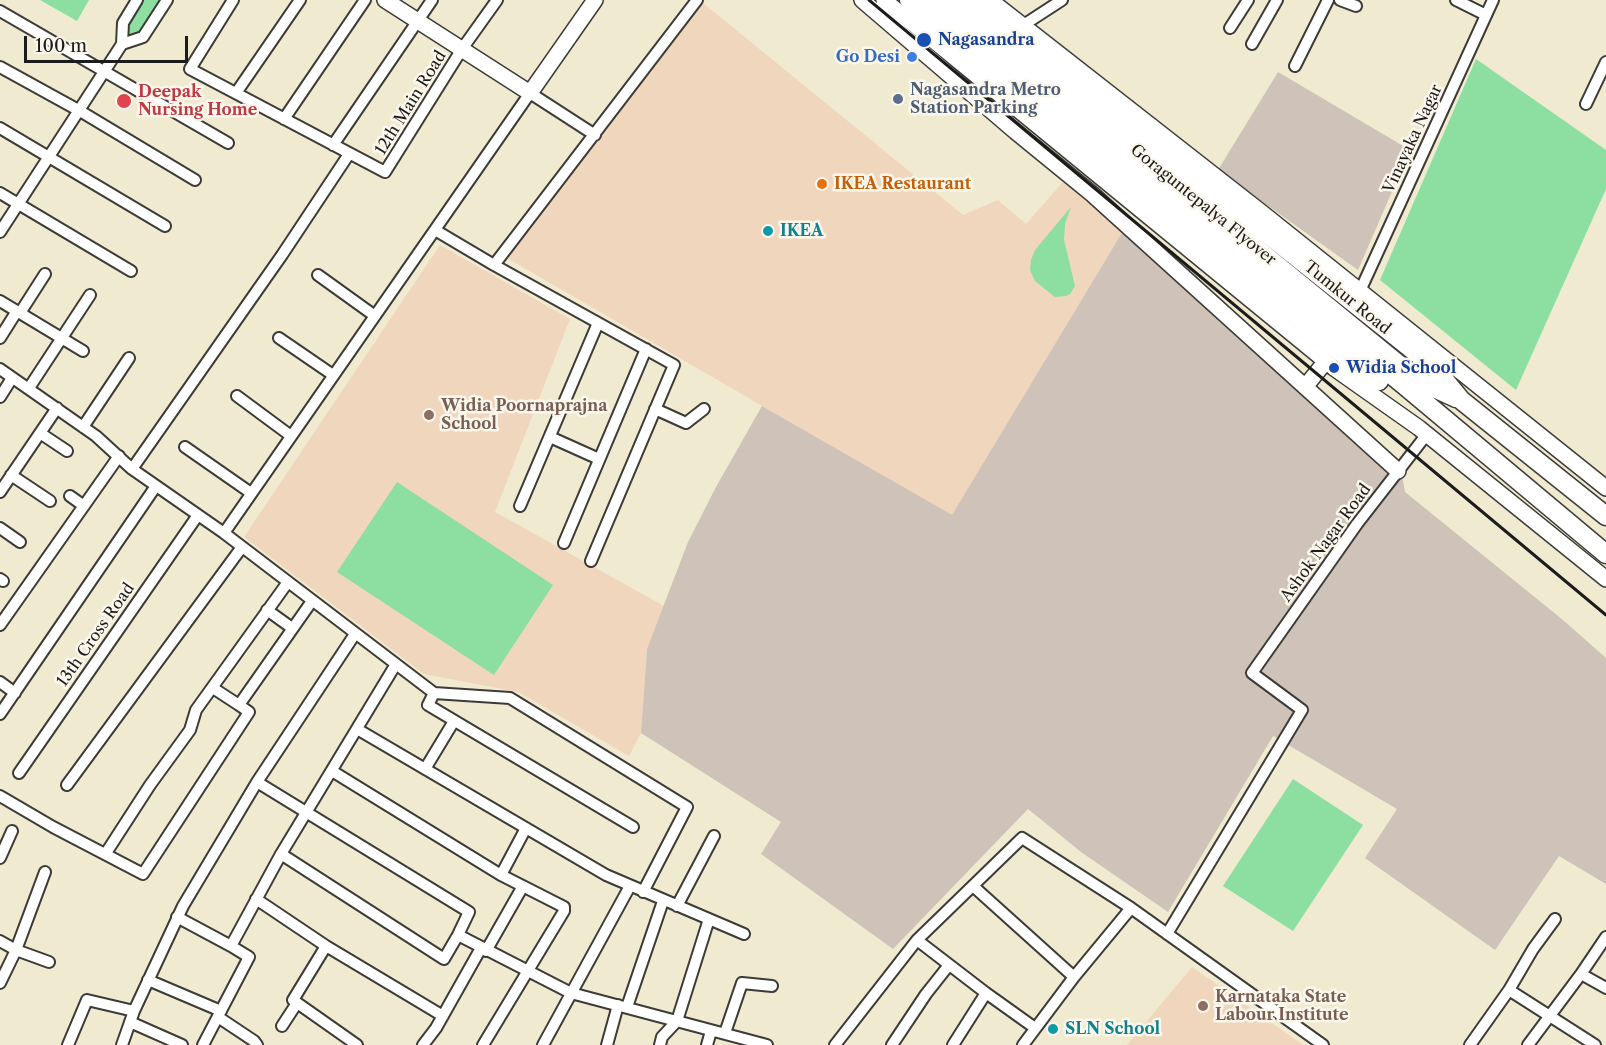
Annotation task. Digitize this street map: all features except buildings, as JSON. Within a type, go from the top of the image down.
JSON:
[{"type":"highway","points":[[909,0],[1336,349],[1381,382],[1391,386],[1411,383],[1606,554]]},
{"type":"highway","name":"Goraguntepalya Flyover","points":[[931,0],[1385,371],[1411,383],[1461,400]]},
{"type":"highway","name":"Goraguntepalya Flyover","points":[[952,0],[1411,383]]},
{"type":"highway","name":"Tumkur Road","points":[[974,0],[1434,367],[1461,400]]},
{"type":"highway","points":[[1461,400],[1606,516]]},
{"type":"street","points":[[0,232],[123,44],[123,23],[137,0]]},
{"type":"street","points":[[123,44],[143,37],[167,0]]},
{"type":"street","points":[[132,469],[282,255],[349,154],[190,69],[233,0]]},
{"type":"street","points":[[236,93],[300,0]]},
{"type":"street","points":[[284,119],[365,0]]},
{"type":"street","points":[[386,0],[595,135]]},
{"type":"street","points":[[333,145],[432,0]]},
{"type":"street","name":"12th Main Road","points":[[349,154],[385,172],[462,50],[497,0]]},
{"type":"street","points":[[224,533],[595,0]]},
{"type":"street","points":[[494,265],[698,0]]},
{"type":"street","points":[[862,0],[1092,194],[1398,471]]},
{"type":"street","points":[[884,0],[1326,361],[1427,434],[1606,579]]},
{"type":"street","points":[[990,0],[1606,488]]},
{"type":"street","points":[[1022,26],[1062,0]]},
{"type":"street","points":[[1230,28],[1248,0]]},
{"type":"street","points":[[1252,44],[1277,0]]},
{"type":"street","points":[[1294,66],[1328,0]]},
{"type":"street","points":[[1340,0],[1356,6]]},
{"type":"street","points":[[1456,0],[1486,15]]},
{"type":"street","name":"Vinayaka Nagar","points":[[1360,291],[1493,0]]},
{"type":"street","points":[[0,11],[228,143]]},
{"type":"street","points":[[1586,104],[1606,62]]},
{"type":"street","points":[[0,67],[80,111],[195,180]]},
{"type":"street","points":[[0,128],[165,226]]},
{"type":"street","points":[[0,192],[130,271]]},
{"type":"street","points":[[435,230],[674,365],[591,561]]},
{"type":"street","points":[[0,338],[45,274]]},
{"type":"street","points":[[318,275],[375,316]]},
{"type":"street","points":[[29,388],[90,295]]},
{"type":"street","points":[[0,301],[83,351]]},
{"type":"street","points":[[520,506],[598,323]]},
{"type":"street","points":[[279,338],[333,375]]},
{"type":"street","points":[[564,543],[646,349]]},
{"type":"street","points":[[83,427],[129,358]]},
{"type":"street","points":[[1305,387],[1326,361]]},
{"type":"street","points":[[0,369],[83,427],[132,469],[224,533],[434,693],[510,698],[687,807],[643,892]]},
{"type":"street","points":[[0,397],[12,378]]},
{"type":"street","points":[[237,396],[291,436]]},
{"type":"street","points":[[0,492],[57,408]]},
{"type":"street","points":[[655,409],[687,423],[704,409]]},
{"type":"street","points":[[40,433],[67,451]]},
{"type":"street","name":"Ashok Nagar Road","points":[[1167,934],[1302,710],[1252,673],[1357,524],[1427,434]]},
{"type":"street","points":[[550,437],[599,459]]},
{"type":"street","points":[[186,447],[251,493]]},
{"type":"street","points":[[0,625],[119,456]]},
{"type":"street","points":[[11,476],[50,501]]},
{"type":"street","points":[[0,714],[156,486]]},
{"type":"street","points":[[70,496],[84,506]]},
{"type":"street","name":"13th Cross Road","points":[[19,772],[198,515]]},
{"type":"street","points":[[0,528],[20,542]]},
{"type":"street","points":[[67,785],[242,547]]},
{"type":"street","points":[[106,853],[150,785],[190,730],[196,710],[288,582]]},
{"type":"street","points":[[239,705],[312,601]]},
{"type":"street","points":[[267,610],[292,628]]},
{"type":"street","points":[[122,1045],[132,1016],[177,917],[257,782],[355,634]]},
{"type":"street","points":[[231,946],[281,854],[396,664]]},
{"type":"street","points":[[0,682],[15,693]]},
{"type":"street","points":[[0,796],[53,827],[143,874],[249,712],[213,687]]},
{"type":"street","points":[[434,693],[428,705],[633,827]]},
{"type":"street","points":[[425,769],[454,721]]},
{"type":"street","points":[[357,729],[606,875],[744,934]]},
{"type":"street","points":[[332,771],[501,874],[561,904],[564,911],[483,1045]]},
{"type":"street","points":[[257,782],[469,912],[444,959],[281,854]]},
{"type":"street","points":[[501,874],[526,828]]},
{"type":"street","points":[[0,858],[12,831]]},
{"type":"street","points":[[677,906],[714,836]]},
{"type":"street","points":[[835,1045],[917,940],[1022,838],[1131,908],[1323,1045]]},
{"type":"street","points":[[0,983],[16,950],[45,872]]},
{"type":"street","points":[[423,1045],[523,886]]},
{"type":"street","points":[[543,1045],[630,886]]},
{"type":"street","points":[[973,886],[1074,977]]},
{"type":"street","points":[[256,899],[326,946],[442,1016]]},
{"type":"street","points":[[607,1045],[663,901]]},
{"type":"street","points":[[1023,1045],[1074,977],[1131,908]]},
{"type":"street","points":[[177,917],[249,957],[203,1045]]},
{"type":"street","points":[[1470,1045],[1509,990],[1533,949],[1555,918]]},
{"type":"street","points":[[660,1045],[662,1037],[676,1021],[709,919]]},
{"type":"street","points":[[458,935],[571,993],[725,1034],[740,1041],[767,1045]]},
{"type":"street","points":[[1528,1045],[1606,937]]},
{"type":"street","points":[[917,940],[1035,1028]]},
{"type":"street","points":[[0,941],[49,963]]},
{"type":"street","points":[[326,946],[293,1000],[357,1045]]},
{"type":"street","points":[[892,1045],[926,994],[949,965]]},
{"type":"street","points":[[1581,974],[1606,988]]},
{"type":"street","points":[[148,980],[220,1014],[257,1045]]},
{"type":"street","points":[[725,1034],[742,983],[772,986]]},
{"type":"street","points":[[1509,990],[1594,1045]]},
{"type":"street","points":[[953,1045],[986,993]]},
{"type":"street","points":[[68,1045],[87,1000],[132,1016],[182,1045]]},
{"type":"street","points":[[282,1026],[297,1003]]},
{"type":"street","points":[[706,1045],[711,1031]]},
{"type":"shaded area","name":"IKEA","points":[[703,3],[963,215],[998,200],[1026,224],[1063,182],[1123,231],[952,516],[507,258]]},
{"type":"shaded area","points":[[1278,72],[1410,150],[1358,270],[1218,170]]},
{"type":"shaded area","points":[[1123,231],[1400,465],[1405,492],[1563,620],[1606,658],[1606,884],[1559,856],[1495,950],[1365,858],[1397,809],[1273,736],[1168,912],[1081,852],[1028,809],[893,949],[761,854],[781,822],[641,733],[647,649],[688,542],[762,406],[952,515]]},
{"type":"shaded area","name":"Widia Poornaprajna School","points":[[440,245],[570,319],[495,512],[664,606],[647,649],[641,733],[629,756],[518,692],[424,674],[244,537]]},
{"type":"shaded area","name":"Karnataka State Labour Institute","points":[[1192,967],[1303,1045],[1127,1045]]},
{"type":"green space","points":[[40,0],[89,0],[77,21]]},
{"type":"green space","points":[[141,0],[161,0],[141,30],[127,36],[128,20]]},
{"type":"green space","points":[[1476,59],[1606,150],[1606,189],[1516,390],[1380,280]]},
{"type":"green space","points":[[1071,207],[1065,224],[1064,240],[1075,286],[1070,294],[1055,297],[1035,281],[1030,270],[1031,260],[1035,250]]},
{"type":"green space","points":[[397,482],[553,585],[494,675],[337,572]]},
{"type":"green space","points":[[1293,779],[1363,825],[1293,931],[1223,886]]},
{"type":"railway","points":[[869,0],[1606,615]]},
{"type":"place","name":"Nagasandra","points":[[924,40]]},
{"type":"place","name":"Go Desi","points":[[912,57]]},
{"type":"place","name":"Nagasandra Metro Station Parking","points":[[898,99]]},
{"type":"place","name":"Deepak Nursing Home","points":[[124,101]]},
{"type":"place","name":"IKEA Restaurant","points":[[822,184]]},
{"type":"place","name":"IKEA","points":[[768,231]]},
{"type":"place","name":"Widia School","points":[[1334,368]]},
{"type":"place","name":"Widia Poornaprajna School","points":[[429,415]]},
{"type":"place","name":"Karnataka State Labour Institute","points":[[1203,1006]]},
{"type":"place","name":"SLN School","points":[[1053,1029]]}]
